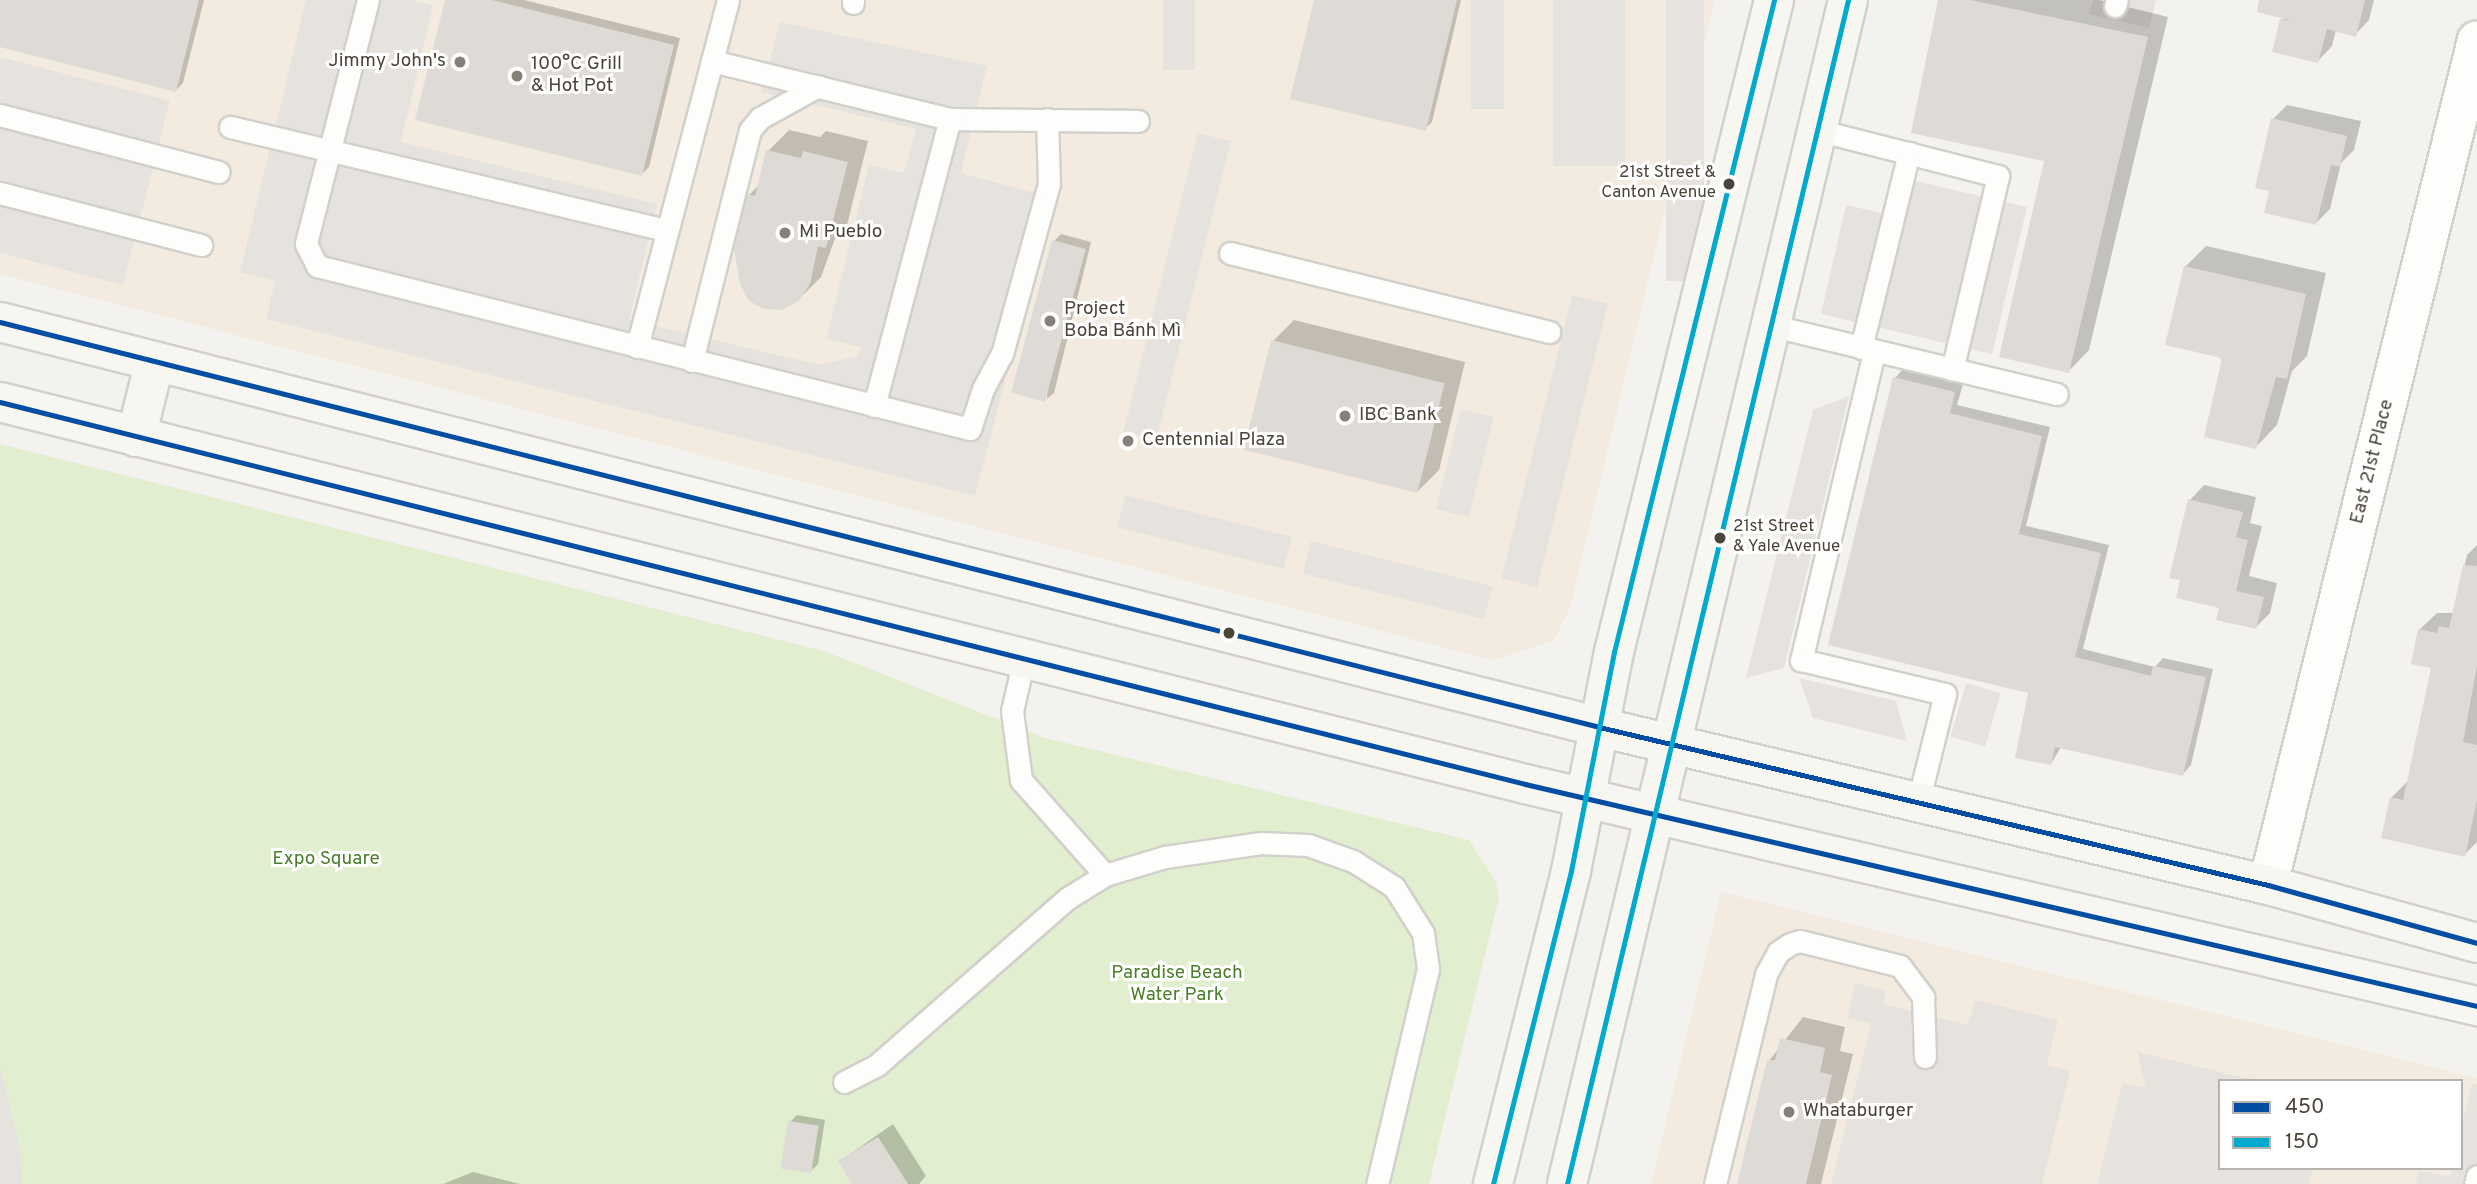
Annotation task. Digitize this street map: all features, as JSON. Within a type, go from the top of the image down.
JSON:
[{"type":"main road","points":[[1493,1184],[1585,799],[1614,652],[1774,0]]},
{"type":"main road","points":[[1567,1184],[1848,0]]},
{"type":"main road","points":[[0,322],[1600,727],[2268,885],[2477,943]]},
{"type":"main road","points":[[136,437],[155,361]]},
{"type":"main road","points":[[0,402],[1585,799],[2477,1006]]},
{"type":"street","name":"East 21st Place","points":[[2268,885],[2477,40]]},
{"type":"lane","points":[[368,0],[306,244],[317,265],[970,429],[983,389],[1002,354],[1049,183],[1047,120]]},
{"type":"lane","points":[[637,347],[728,0]]},
{"type":"lane","points":[[712,61],[950,119],[1138,121]]},
{"type":"lane","points":[[692,361],[750,130],[760,118],[818,86]]},
{"type":"lane","points":[[0,115],[219,172]]},
{"type":"lane","points":[[874,405],[950,119]]},
{"type":"lane","points":[[230,127],[667,230]]},
{"type":"lane","points":[[1817,130],[1998,176],[1952,370]]},
{"type":"lane","points":[[1909,153],[1801,660],[1945,694],[1918,802]]},
{"type":"lane","points":[[0,193],[201,245]]},
{"type":"lane","points":[[1230,253],[1549,332]]},
{"type":"lane","points":[[1769,326],[2057,394]]},
{"type":"lane","points":[[1024,659],[1012,711],[1021,780],[1105,875]]},
{"type":"lane","points":[[844,1082],[877,1065],[1068,898],[1105,875],[1166,857],[1261,843],[1308,845],[1353,861],[1394,887],[1423,933],[1428,969],[1377,1184]]},
{"type":"lane","points":[[1715,1184],[1766,974],[1778,952],[1790,944],[1800,941],[1900,966],[1923,997],[1924,1057]]},
{"type":"lane","points":[[2475,1184],[2477,1176]]},
{"type":"shaded area","name":"Centennial Plaza","points":[[0,0],[1715,0],[1570,608],[1553,641],[1493,660],[0,274]]},
{"type":"shaded area","points":[[306,0],[412,0],[433,5],[401,142],[657,204],[629,320],[820,365],[858,356],[861,347],[826,339],[869,165],[904,173],[916,129],[761,92],[780,22],[987,66],[961,173],[1053,198],[975,496],[266,319],[275,281],[240,272]]},
{"type":"shaded area","points":[[1163,0],[1195,0],[1195,70],[1163,70]]},
{"type":"shaded area","points":[[1471,0],[1504,0],[1504,109],[1471,109]]},
{"type":"shaded area","points":[[1553,0],[1625,0],[1625,166],[1553,166]]},
{"type":"shaded area","points":[[1666,0],[1704,0],[1704,281],[1666,281]]},
{"type":"shaded area","points":[[2093,0],[2156,0],[2149,28],[2089,14]]},
{"type":"shaded area","points":[[0,57],[170,101],[123,285],[0,253]]},
{"type":"shaded area","points":[[1198,133],[1231,141],[1156,440],[1123,432]]},
{"type":"shaded area","points":[[1894,176],[2027,207],[1992,354],[1821,314],[1846,205],[1885,214]]},
{"type":"shaded area","points":[[1572,295],[1608,304],[1537,587],[1501,578]]},
{"type":"shaded area","points":[[1849,396],[1784,668],[1746,678],[1813,410]]},
{"type":"shaded area","points":[[1461,409],[1494,417],[1469,517],[1436,509]]},
{"type":"shaded area","points":[[1125,495],[1292,537],[1284,569],[1117,527]]},
{"type":"shaded area","points":[[1311,541],[1492,586],[1484,619],[1303,574]]},
{"type":"shaded area","points":[[1799,678],[1896,701],[1907,741],[1813,718]]},
{"type":"shaded area","points":[[1966,683],[2001,693],[1985,747],[1951,737]]},
{"type":"shaded area","points":[[1721,892],[2477,1078],[2477,1184],[1651,1184]]},
{"type":"shaded area","points":[[1855,983],[1886,991],[1883,1004],[1968,1025],[1975,1000],[2058,1020],[2047,1065],[2070,1071],[2042,1184],[1831,1184],[1871,1024],[1847,1018]]},
{"type":"shaded area","points":[[2137,1052],[2250,1079],[2218,1079],[2218,1170],[2312,1170],[2309,1184],[2097,1184],[2122,1083],[2146,1088]]},
{"type":"shaded area","points":[[0,1065],[20,1150],[22,1184],[0,1184]]},
{"type":"shaded area","points":[[2472,1083],[2477,1084],[2477,1184],[2416,1184],[2419,1170],[2450,1177],[2452,1170],[2463,1170],[2463,1121]]},
{"type":"green space","name":"Expo Square","points":[[0,444],[824,651],[1045,738],[1469,840],[1496,882],[1499,897],[1429,1184],[0,1184]]},
{"type":"building","points":[[0,0],[199,0],[176,92],[0,47]]},
{"type":"building","points":[[445,0],[492,0],[674,45],[642,176],[415,120]]},
{"type":"building","points":[[1314,0],[1457,0],[1426,131],[1290,99]]},
{"type":"building","points":[[1938,0],[1970,0],[2148,37],[2069,373],[1999,357],[2044,161],[1911,133]]},
{"type":"building","points":[[2259,0],[2365,0],[2356,37],[2327,29],[2318,63],[2272,52],[2280,19],[2293,21],[2257,12]]},
{"type":"building","points":[[2271,118],[2347,136],[2340,167],[2331,165],[2316,225],[2264,213],[2269,191],[2255,188]]},
{"type":"building","name":"Mi Pueblo","points":[[766,150],[801,158],[803,151],[848,162],[826,248],[818,246],[810,284],[800,300],[783,310],[764,309],[749,301],[740,284],[734,249],[747,194],[755,196]]},
{"type":"building","name":"Project Boba Bánh Mì","points":[[1052,240],[1086,249],[1045,402],[1011,393]]},
{"type":"building","points":[[2184,266],[2306,294],[2287,379],[2276,377],[2256,449],[2204,437],[2222,358],[2165,345]]},
{"type":"building","name":"IBC Bank","points":[[1271,340],[1445,383],[1417,493],[1244,450]]},
{"type":"building","points":[[1893,377],[1955,392],[1950,413],[2042,436],[2019,534],[2101,553],[2075,657],[2151,676],[2153,666],[2206,677],[2183,776],[2055,747],[2051,765],[2015,758],[2028,693],[1828,645]]},
{"type":"building","points":[[2188,499],[2243,512],[2236,537],[2248,540],[2236,591],[2264,597],[2256,629],[2216,620],[2219,608],[2176,598],[2180,580],[2169,578]]},
{"type":"building","points":[[2463,565],[2477,566],[2477,666],[2463,742],[2477,745],[2477,800],[2465,857],[2381,838],[2390,797],[2403,800],[2431,668],[2411,664],[2418,629],[2437,633],[2439,626],[2449,628]]},
{"type":"building","name":"Whataburger","points":[[1780,1038],[1825,1048],[1820,1072],[1832,1075],[1806,1184],[1737,1184],[1767,1060],[1775,1060]]},
{"type":"building","points":[[788,1121],[819,1126],[811,1173],[780,1168]]},
{"type":"building","points":[[878,1137],[908,1184],[852,1184],[838,1161]]},
{"type":"transit line","name":"150","points":[[1493,1184],[1571,871],[1614,652],[1774,0]]},
{"type":"transit line","name":"150","points":[[1567,1184],[1848,0]]},
{"type":"transit line","name":"450","points":[[0,322],[1599,727],[2268,885],[2477,943]]},
{"type":"transit line","name":"450","points":[[0,402],[1525,784],[2477,1006]]},
{"type":"place","name":"Jimmy John's","points":[[460,62]]},
{"type":"place","name":"100°C Grill & Hot Pot","points":[[517,76]]},
{"type":"place","name":"21st Street & Canton Avenue","points":[[1729,184]]},
{"type":"place","name":"Mi Pueblo","points":[[785,233]]},
{"type":"place","name":"Project Boba Bánh Mì","points":[[1050,321]]},
{"type":"place","name":"IBC Bank","points":[[1345,416]]},
{"type":"place","name":"Centennial Plaza","points":[[1128,441]]},
{"type":"place","name":"21st Street & Yale Avenue","points":[[1720,538]]},
{"type":"place","name":"Whataburger","points":[[1789,1112]]},
{"type":"park label","name":"Paradise Beach Water Park","points":[[1177,985]]}]
